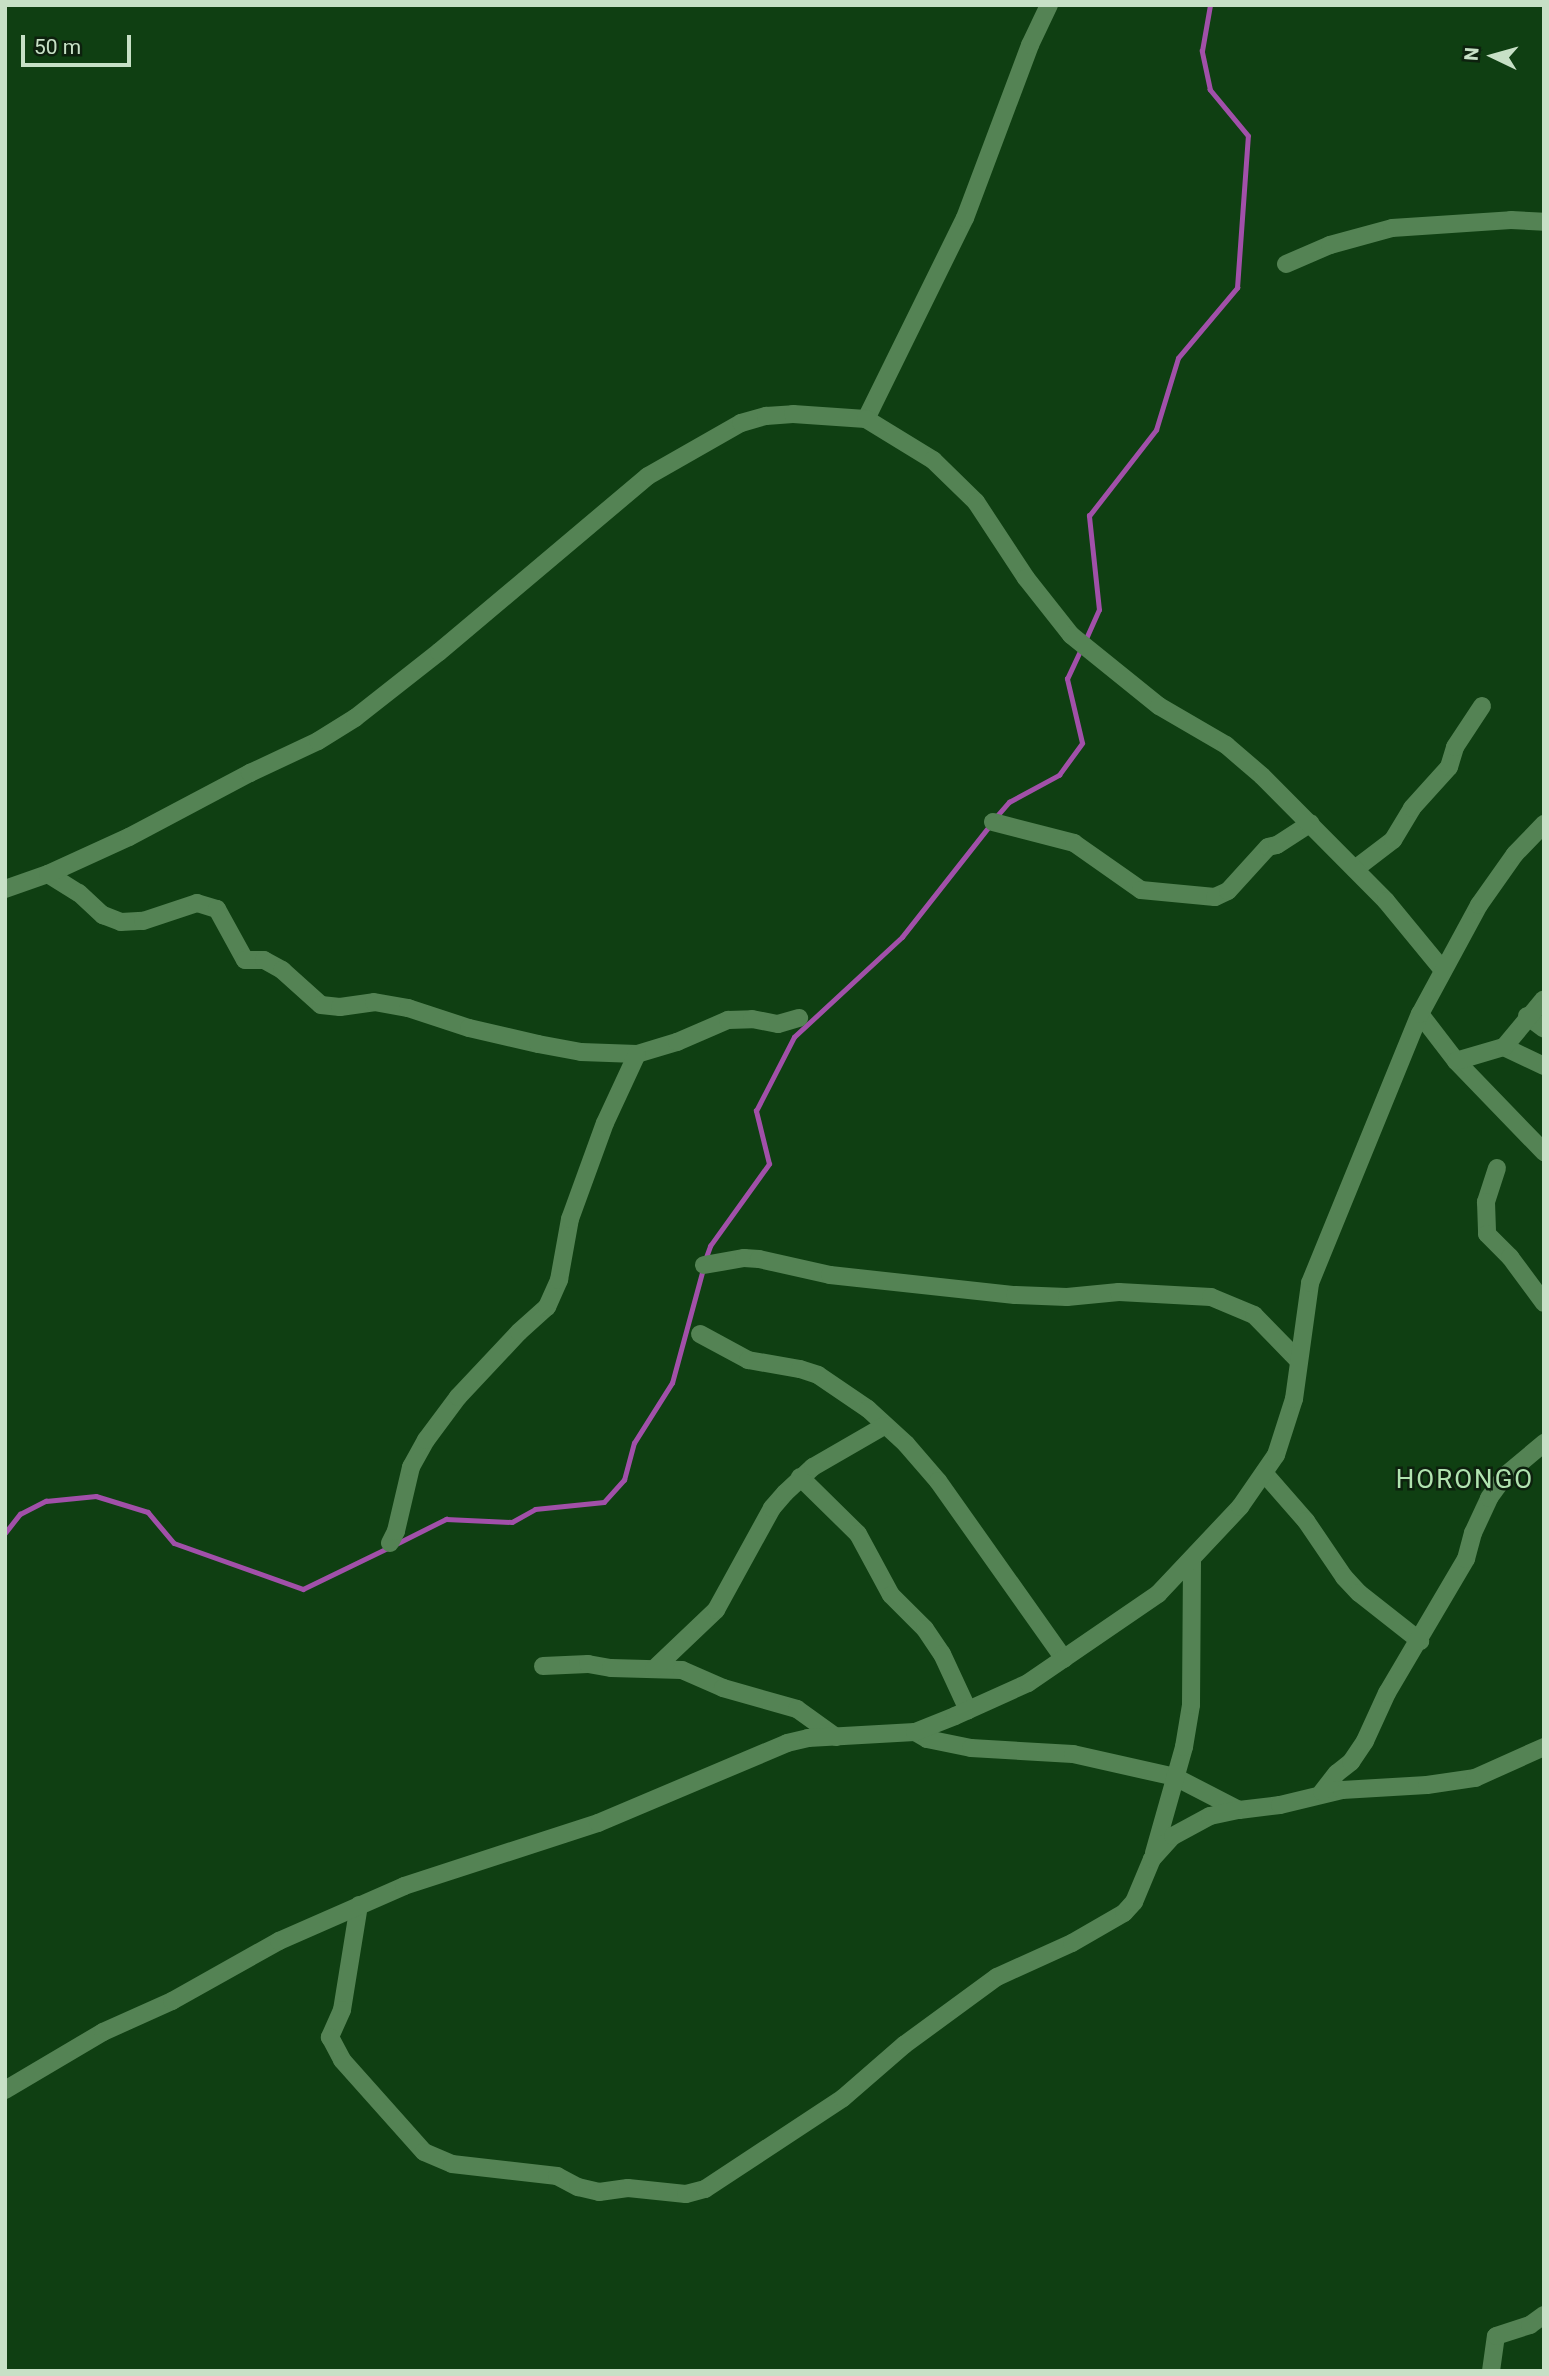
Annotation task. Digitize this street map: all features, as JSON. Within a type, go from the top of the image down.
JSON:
[{"type":"street","points":[[866,419],[965,218],[1030,45],[1049,5]]},
{"type":"street","points":[[1286,264],[1330,244],[1392,228],[1511,220],[1544,222]]},
{"type":"street","points":[[5,889],[48,874],[318,741],[355,718],[648,475],[741,423],[766,416],[793,414],[866,419],[933,460],[958,481],[976,502],[1045,605],[1071,635],[1109,669],[1159,706],[1226,745],[1311,823],[1443,969]]},
{"type":"street","points":[[1355,869],[1393,840],[1406,816],[1449,767],[1454,747],[1482,706]]},
{"type":"street","points":[[993,822],[1074,843],[1141,890],[1215,897],[1228,891],[1268,847],[1277,845],[1311,823]]},
{"type":"street","points":[[5,2090],[103,2032],[172,2001],[279,1941],[416,1882],[598,1823],[787,1743],[915,1732],[968,1710],[1028,1683],[1158,1594],[1192,1561],[1264,1473],[1284,1435],[1294,1399],[1297,1359],[1310,1283],[1420,1014],[1479,905],[1516,854],[1544,824]]},
{"type":"street","points":[[48,874],[79,893],[103,915],[121,922],[143,921],[197,903],[217,909],[245,960],[264,960],[282,970],[321,1005],[386,1004],[538,1044],[581,1052],[637,1054],[677,1042],[727,1020],[752,1019],[778,1024],[799,1018]]},
{"type":"street","points":[[1456,1061],[1504,1046],[1544,999]]},
{"type":"street","points":[[1420,1014],[1456,1061],[1544,1152]]},
{"type":"street","points":[[1527,1016],[1544,1029]]},
{"type":"street","points":[[1504,1046],[1544,1066]]},
{"type":"street","points":[[390,1543],[396,1531],[411,1467],[426,1440],[458,1397],[519,1332],[547,1307],[559,1280],[570,1219],[605,1123],[637,1054]]},
{"type":"street","points":[[1497,1168],[1486,1202],[1487,1234],[1510,1256],[1544,1303]]},
{"type":"street","points":[[704,1265],[744,1258],[759,1259],[830,1275],[1015,1295],[1067,1297],[1119,1292],[1211,1297],[1254,1315],[1297,1359]]},
{"type":"street","points":[[700,1334],[748,1360],[800,1368],[818,1375],[868,1409],[906,1444],[938,1481],[1064,1659]]},
{"type":"street","points":[[654,1668],[716,1610],[772,1508],[800,1477],[884,1426]]},
{"type":"street","points":[[1322,1792],[1337,1773],[1351,1762],[1365,1741],[1387,1693],[1466,1559],[1473,1533],[1489,1498],[1506,1475],[1544,1443]]},
{"type":"street","points":[[1264,1473],[1306,1521],[1359,1593],[1420,1641]]},
{"type":"street","points":[[800,1477],[858,1534],[891,1595],[916,1619],[943,1654],[968,1710]]},
{"type":"street","points":[[359,1905],[342,2010],[330,2037],[342,2060],[424,2152],[452,2164],[557,2176],[578,2187],[599,2192],[628,2188],[687,2194],[705,2189],[843,2098],[904,2045],[997,1977],[1072,1943],[1124,1913],[1134,1902],[1152,1859],[1184,1747],[1191,1705],[1192,1561]]},
{"type":"street","points":[[543,1666],[588,1664],[611,1668],[682,1671],[723,1688],[797,1709],[836,1737]]},
{"type":"street","points":[[915,1732],[927,1739],[971,1748],[1073,1754],[1175,1777],[1239,1810]]},
{"type":"street","points":[[1152,1859],[1173,1836],[1210,1816],[1280,1805],[1322,1792],[1378,1786],[1427,1786],[1475,1778],[1544,1747]]},
{"type":"street","points":[[1491,2371],[1496,2336],[1530,2325],[1544,2315]]},
{"type":"waterway","points":[[1085,641],[1099,610],[1089,516],[1156,430],[1178,358],[1237,288],[1248,136],[1210,90],[1202,51],[1210,5]]},
{"type":"waterway","points":[[996,817],[1009,802],[1059,775],[1082,743],[1067,679],[1081,649]]},
{"type":"waterway","points":[[705,1260],[710,1246],[769,1164],[756,1111],[794,1037],[902,937],[991,824]]},
{"type":"waterway","points":[[396,1544],[446,1519],[512,1522],[535,1509],[604,1502],[624,1480],[634,1443],[672,1383],[703,1269]]},
{"type":"waterway","points":[[5,1533],[20,1514],[46,1501],[96,1496],[148,1512],[174,1543],[303,1589],[388,1548]]},
{"type":"district","name":"HORONGO","points":[[1465,1480]]}]
